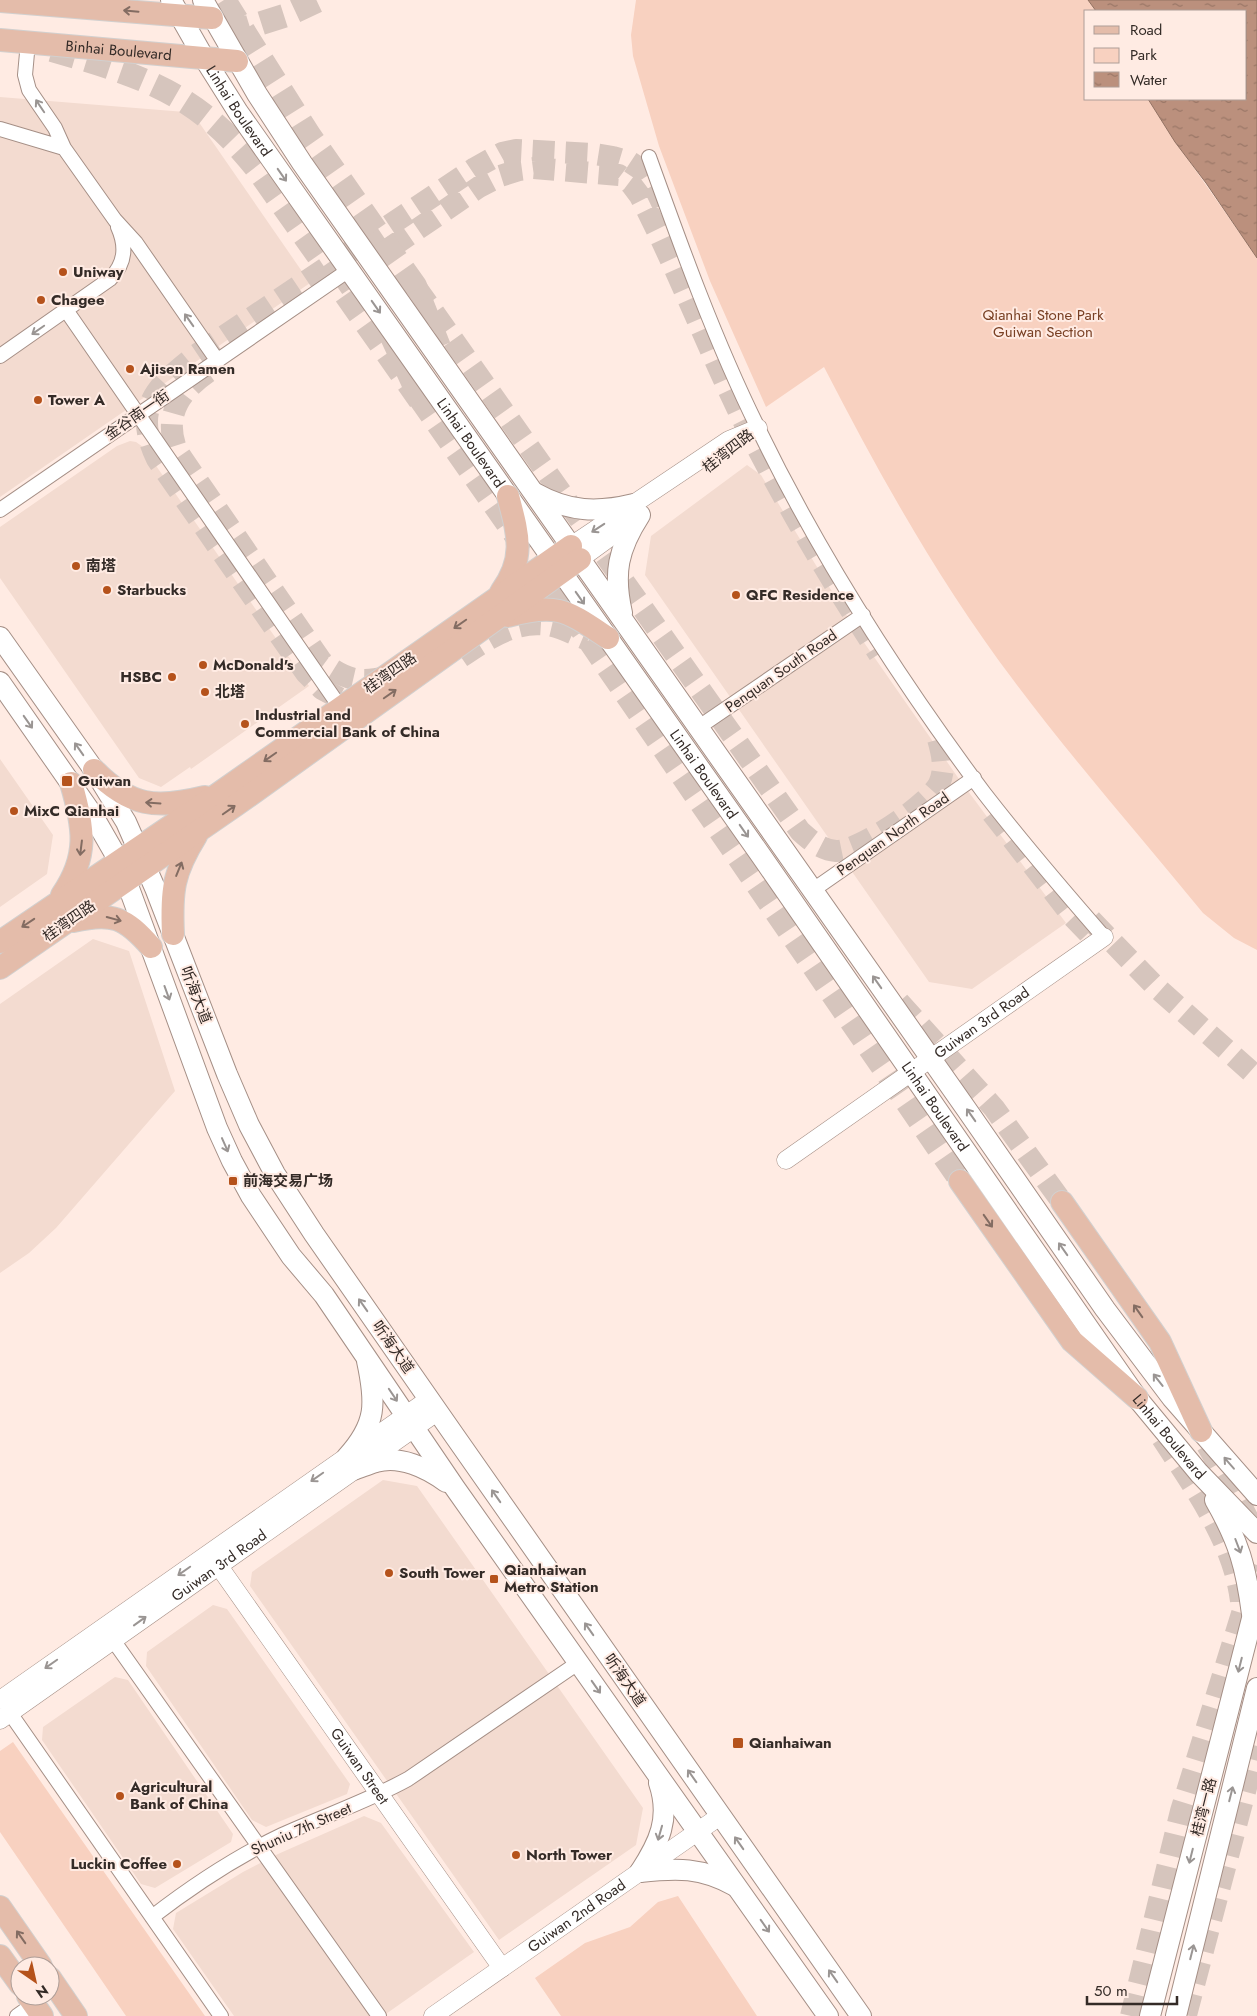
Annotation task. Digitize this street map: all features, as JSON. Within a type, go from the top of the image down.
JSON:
[{"type":"main road","points":[[0,1],[92,3],[208,9]]},
{"type":"main road","name":"Linhai Boulevard","points":[[176,8],[204,58],[238,112],[912,1072],[1137,1398],[1198,1473],[1257,1532]]},
{"type":"main road","name":"Linhai Boulevard","points":[[208,9],[237,61],[302,163],[931,1058],[1114,1322],[1167,1391],[1257,1495]]},
{"type":"main road","name":"Binhai Boulevard","points":[[0,40],[237,61]]},
{"type":"main road","points":[[535,493],[548,500],[580,509],[637,509],[618,562],[617,580],[624,620]]},
{"type":"main road","points":[[508,496],[518,533],[516,562],[511,576],[501,591],[492,612],[551,608],[575,617],[608,638]]},
{"type":"main road","name":"桂湾四路","points":[[142,857],[200,830],[492,612],[576,552]]},
{"type":"main road","name":"桂湾四路","points":[[0,968],[61,913],[142,857],[218,794],[340,708],[492,612]]},
{"type":"main road","name":"听海大道","points":[[0,637],[94,770],[114,802],[142,857],[227,1074],[249,1125],[275,1174],[314,1234],[433,1405],[861,2016]]},
{"type":"main road","name":"听海大道","points":[[0,682],[99,824],[123,870],[196,1075],[232,1161],[251,1196],[291,1256],[324,1295],[455,1488],[828,2016]]},
{"type":"main road","points":[[94,770],[106,782],[136,801],[153,804],[172,803],[218,794]]},
{"type":"main road","points":[[72,783],[81,827],[81,852],[61,913],[118,919],[130,925],[151,947]]},
{"type":"main road","points":[[173,934],[172,903],[175,877],[187,851],[200,830]]},
{"type":"main road","name":"桂湾四路","points":[[0,942],[61,913]]},
{"type":"main road","points":[[960,1181],[1072,1341],[1137,1398]]},
{"type":"main road","points":[[1062,1202],[1160,1342],[1201,1431]]},
{"type":"main road","points":[[350,1464],[368,1428],[371,1417],[371,1378],[365,1354]]},
{"type":"main road","points":[[350,1464],[394,1460],[415,1464],[431,1471],[455,1488]]},
{"type":"main road","points":[[1198,1473],[1226,1520],[1242,1557],[1255,1608]]},
{"type":"main road","name":"桂湾一路","points":[[1150,2016],[1255,1608]]},
{"type":"main road","name":"桂湾一路","points":[[1176,2016],[1257,1688]]},
{"type":"main road","points":[[640,1872],[654,1850],[661,1831],[664,1813],[660,1785],[654,1769]]},
{"type":"main road","points":[[640,1872],[678,1869],[691,1870],[720,1877],[737,1886]]},
{"type":"main road","points":[[0,1907],[34,1956]]},
{"type":"main road","points":[[0,1956],[10,1970]]},
{"type":"main road","points":[[60,1993],[76,2016]]},
{"type":"street","points":[[28,42],[26,75],[29,90],[55,128],[64,148],[115,220],[136,243],[217,360]]},
{"type":"street","points":[[0,129],[64,148]]},
{"type":"street","points":[[649,157],[687,261],[725,354],[758,428],[814,535],[863,615],[922,705],[974,778],[1017,834],[1104,937]]},
{"type":"street","points":[[0,356],[110,279],[122,263],[123,240],[115,220]]},
{"type":"street","name":"金谷南一街","points":[[0,510],[349,270]]},
{"type":"street","points":[[66,310],[340,708]]},
{"type":"street","name":"桂湾四路","points":[[576,552],[637,509],[736,448],[758,428]]},
{"type":"street","name":"Penquan South Road","points":[[699,728],[863,615]]},
{"type":"street","name":"Penquan North Road","points":[[813,890],[974,778]]},
{"type":"street","name":"Guiwan 3rd Road","points":[[786,1160],[1104,937]]},
{"type":"street","name":"Guiwan 3rd Road","points":[[3,1711],[433,1405]]},
{"type":"street","name":"Guiwan 3rd Road","points":[[3,1711],[113,1640],[218,1565],[350,1464]]},
{"type":"street","name":"Guiwan Street","points":[[218,1565],[502,1968]]},
{"type":"street","points":[[113,1640],[379,2016]]},
{"type":"street","name":"Shuniu 7th Street","points":[[152,1917],[225,1866],[259,1846],[380,1794],[438,1760],[578,1662]]},
{"type":"street","points":[[3,1711],[221,2016]]},
{"type":"street","name":"Guiwan 2nd Road","points":[[433,2016],[720,1816]]},
{"type":"shaded area","points":[[0,97],[185,112],[196,118],[310,283],[0,497]]},
{"type":"shaded area","points":[[130,441],[136,442],[143,447],[309,686],[191,769],[190,767],[161,787],[139,778],[0,578],[0,527],[117,446]]},
{"type":"shaded area","points":[[747,465],[761,475],[856,631],[959,779],[1066,923],[972,989],[929,982],[645,575],[651,536]]},
{"type":"shaded area","name":"MixC Qianhai","points":[[0,759],[53,835],[47,874],[0,907]]},
{"type":"shaded area","points":[[93,939],[129,951],[175,1091],[56,1228],[29,1253],[0,1273],[0,1004]]},
{"type":"shaded area","points":[[383,1480],[417,1486],[643,1808],[636,1845],[499,1940],[250,1586],[252,1572]]},
{"type":"shaded area","points":[[213,1605],[227,1609],[350,1784],[347,1794],[266,1827],[252,1820],[146,1666],[147,1652]]},
{"type":"shaded area","points":[[115,1677],[128,1680],[233,1834],[231,1842],[155,1888],[141,1884],[42,1740],[43,1727]]},
{"type":"shaded area","points":[[364,1816],[381,1823],[474,1952],[383,2016],[234,2016],[173,1929],[176,1913],[243,1872],[278,1854]]},
{"type":"green space","name":"Qianhai Stone Park Guiwan Section","points":[[636,0],[1095,0],[1100,10],[1084,10],[1084,100],[1149,100],[1257,258],[1257,950],[1234,938],[1203,913],[1014,681],[961,606],[912,528],[824,367],[766,407],[710,281],[659,146],[633,56],[631,35]]},
{"type":"green space","points":[[13,1742],[205,2016],[126,2016],[0,1832],[0,1751]]},
{"type":"green space","points":[[678,1896],[757,2016],[561,2016],[535,1978],[585,1943],[630,1927],[658,1902]]},
{"type":"water","points":[[1088,0],[1257,0],[1257,258],[1206,183],[1175,142],[1149,100],[1247,100],[1247,10],[1095,10]]},
{"type":"tunnel","points":[[224,0],[309,135],[415,286],[439,347]]},
{"type":"tunnel","points":[[226,27],[246,28],[287,15],[319,0]]},
{"type":"tunnel","points":[[52,50],[114,69],[142,80],[192,106],[215,124],[238,146],[260,173],[420,400]]},
{"type":"tunnel","points":[[339,698],[322,689],[306,673],[157,459],[150,441],[147,425],[148,411],[152,399],[170,377],[196,355],[475,168],[502,153],[516,150],[594,154],[630,162],[645,172],[663,205]]},
{"type":"tunnel","points":[[336,285],[479,187],[500,176],[534,168],[619,175],[631,184],[640,196],[666,249],[739,412],[771,474],[823,565],[879,654]]},
{"type":"tunnel","points":[[415,286],[800,831],[816,844],[825,849],[836,851],[860,844],[876,836],[922,803],[933,793],[939,784],[943,767],[938,739]]},
{"type":"tunnel","points":[[391,337],[420,400],[588,640],[960,1181]]},
{"type":"tunnel","points":[[208,372],[189,388],[176,406],[172,427],[177,451],[322,662],[339,673],[354,679],[370,680],[389,676]]},
{"type":"tunnel","points":[[461,657],[480,644],[512,628],[535,624],[563,629],[588,640]]},
{"type":"tunnel","points":[[992,813],[1073,917],[1096,941]]},
{"type":"tunnel","points":[[1091,920],[1156,987],[1257,1077]]},
{"type":"tunnel","points":[[899,1002],[994,1108],[1062,1202]]},
{"type":"tunnel","points":[[1162,1438],[1199,1496],[1221,1536],[1237,1579],[1241,1601]]},
{"type":"tunnel","points":[[1207,1445],[1252,1527]]},
{"type":"tunnel","points":[[1131,2016],[1181,1811],[1257,1565]]},
{"type":"tunnel","points":[[1186,2015],[1257,1746]]},
{"type":"place","name":"Uniway","points":[[63,272]]},
{"type":"place","name":"Chagee","points":[[41,300]]},
{"type":"place","name":"Ajisen Ramen","points":[[130,369]]},
{"type":"place","name":"Tower A","points":[[38,400]]},
{"type":"place","name":"南塔","points":[[76,566]]},
{"type":"place","name":"Starbucks","points":[[107,590]]},
{"type":"place","name":"QFC Residence","points":[[736,595]]},
{"type":"place","name":"McDonald's","points":[[203,665]]},
{"type":"place","name":"HSBC","points":[[172,677]]},
{"type":"place","name":"北塔","points":[[205,692]]},
{"type":"place","name":"Industrial and Commercial Bank of China","points":[[245,724]]},
{"type":"place","name":"Guiwan","points":[[67,781]]},
{"type":"place","name":"MixC Qianhai","points":[[14,811]]},
{"type":"place","name":"前海交易广场","points":[[233,1181]]},
{"type":"place","name":"South Tower","points":[[389,1573]]},
{"type":"place","name":"Qianhaiwan Metro Station","points":[[494,1579]]},
{"type":"place","name":"Qianhaiwan","points":[[738,1743]]},
{"type":"place","name":"Agricultural Bank of China","points":[[120,1796]]},
{"type":"place","name":"North Tower","points":[[516,1855]]},
{"type":"place","name":"Luckin Coffee","points":[[177,1864]]}]
